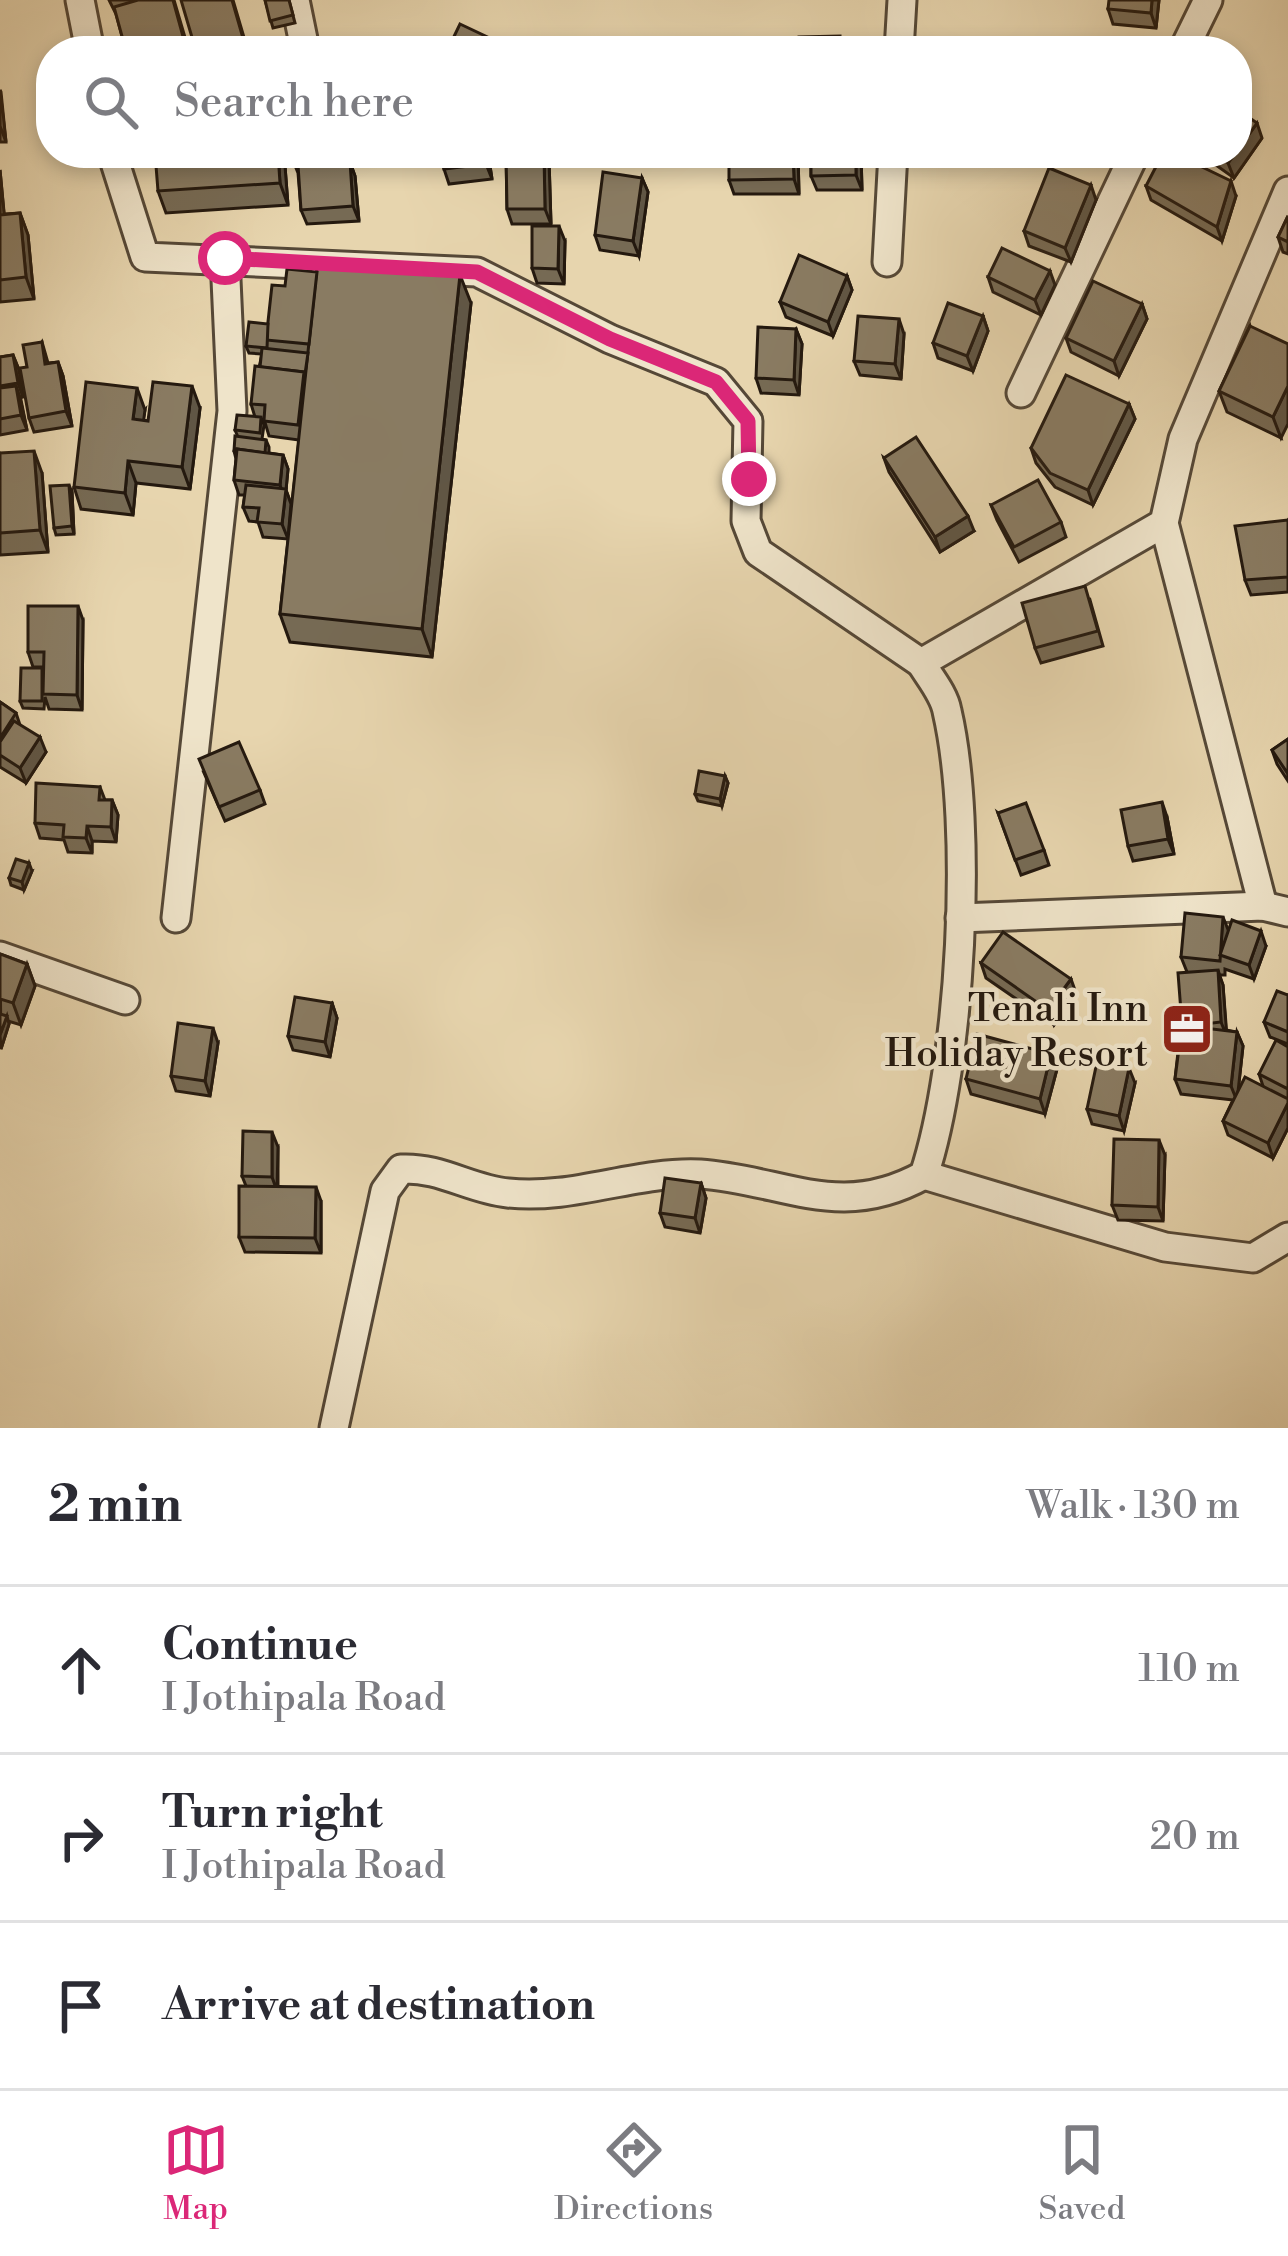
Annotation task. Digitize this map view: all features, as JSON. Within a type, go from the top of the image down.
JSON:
[{"type":"street","points":[[80,0],[87,36]]},
{"type":"street","points":[[295,0],[302,36]]},
{"type":"street","points":[[900,36],[902,0]]},
{"type":"street","points":[[1190,36],[1208,0]]},
{"type":"street","points":[[117,168],[146,257],[477,272],[610,339],[716,382],[748,421],[746,521],[758,552],[921,663],[947,706],[959,802],[960,918],[940,1125],[924,1175],[891,1193],[852,1198],[806,1197],[699,1174],[569,1195],[503,1193],[432,1168],[401,1169],[385,1191],[334,1428]]},
{"type":"street","points":[[887,262],[892,168]]},
{"type":"street","points":[[1021,393],[1128,168]]},
{"type":"street","points":[[960,918],[1276,909],[1164,523],[1184,440],[1288,191]]},
{"type":"street","points":[[176,918],[232,411],[225,258]]},
{"type":"street","points":[[921,663],[1164,523]]},
{"type":"street","points":[[0,956],[125,1000]]},
{"type":"street","points":[[924,1175],[1165,1246],[1253,1258],[1288,1237]]},
{"type":"building","points":[[138,0],[173,0],[183,36],[122,36],[114,7]]},
{"type":"building","points":[[181,0],[232,0],[242,36],[192,36]]},
{"type":"building","points":[[265,0],[289,0],[293,15],[270,21]]},
{"type":"building","points":[[1109,0],[1152,0],[1151,13],[1108,9]]},
{"type":"building","points":[[460,24],[485,36],[454,36]]},
{"type":"building","points":[[156,168],[279,168],[280,183],[158,191]]},
{"type":"building","points":[[298,168],[350,168],[353,206],[301,210]]},
{"type":"building","points":[[506,168],[544,168],[545,209],[507,209]]},
{"type":"building","points":[[729,168],[794,168],[794,179],[729,180]]},
{"type":"building","points":[[811,168],[856,168],[856,175],[811,176]]},
{"type":"building","points":[[1049,168],[1091,185],[1065,248],[1024,231]]},
{"type":"building","points":[[1155,168],[1204,168],[1231,181],[1217,227],[1146,186]]},
{"type":"building","points":[[603,172],[642,178],[633,241],[595,235]]},
{"type":"building","points":[[20,213],[26,277],[0,280],[0,215]]},
{"type":"building","points":[[1288,216],[1288,242],[1278,237]]},
{"type":"building","points":[[532,226],[559,226],[558,269],[532,268]]},
{"type":"building","points":[[1002,248],[1050,271],[1035,300],[988,277]]},
{"type":"building","points":[[799,255],[847,276],[828,322],[780,302]]},
{"type":"building","points":[[318,258],[460,275],[422,629],[280,614]]},
{"type":"building","points":[[287,269],[317,272],[309,344],[266,340],[272,285],[285,286]]},
{"type":"building","points":[[1093,281],[1142,304],[1114,361],[1066,338]]},
{"type":"building","points":[[948,303],[983,316],[967,356],[933,343]]},
{"type":"building","points":[[858,316],[899,319],[895,364],[854,361]]},
{"type":"building","points":[[249,322],[268,324],[267,348],[246,346]]},
{"type":"building","points":[[1250,326],[1288,344],[1288,386],[1273,417],[1219,391]]},
{"type":"building","points":[[758,327],[796,329],[794,380],[756,378]]},
{"type":"building","points":[[42,342],[45,364],[58,362],[66,411],[29,418],[20,368],[27,367],[23,345]]},
{"type":"building","points":[[262,348],[308,353],[305,374],[260,367]]},
{"type":"building","points":[[13,355],[18,383],[0,386],[0,357]]},
{"type":"building","points":[[255,366],[304,372],[298,425],[264,421],[265,405],[251,404]]},
{"type":"building","points":[[1066,375],[1129,404],[1088,490],[1050,473],[1031,448]]},
{"type":"building","points":[[86,382],[137,388],[133,419],[148,421],[153,382],[192,386],[182,467],[128,461],[125,493],[74,487]]},
{"type":"building","points":[[16,386],[21,415],[0,419],[0,388]]},
{"type":"building","points":[[237,415],[261,417],[260,433],[235,430]]},
{"type":"building","points":[[235,436],[266,440],[265,453],[234,451]]},
{"type":"building","points":[[916,437],[968,516],[935,537],[884,458]]},
{"type":"building","points":[[237,449],[283,455],[280,485],[234,480]]},
{"type":"building","points":[[34,451],[40,530],[0,533],[0,453]]},
{"type":"building","points":[[1038,480],[1061,522],[1014,547],[991,505]]},
{"type":"building","points":[[69,485],[72,526],[54,528],[50,486]]},
{"type":"building","points":[[246,485],[286,489],[282,524],[257,522],[259,508],[243,507]]},
{"type":"building","points":[[1288,520],[1288,577],[1245,580],[1235,526]]},
{"type":"building","points":[[1085,586],[1098,631],[1035,648],[1022,603]]},
{"type":"building","points":[[28,606],[78,606],[77,695],[43,694],[44,652],[28,652]]},
{"type":"building","points":[[21,668],[42,668],[42,701],[20,701]]},
{"type":"building","points":[[0,702],[16,713],[0,738]]},
{"type":"building","points":[[14,721],[40,737],[20,768],[0,755],[0,742]]},
{"type":"building","points":[[1288,739],[1288,774],[1272,750]]},
{"type":"building","points":[[239,742],[260,790],[219,807],[199,759]]},
{"type":"building","points":[[699,771],[725,776],[720,799],[695,794]]},
{"type":"building","points":[[36,783],[100,787],[99,800],[112,800],[111,827],[87,826],[86,838],[63,837],[64,825],[35,823]]},
{"type":"building","points":[[1162,802],[1168,839],[1128,846],[1121,810]]},
{"type":"building","points":[[1026,803],[1044,850],[1015,860],[998,813]]},
{"type":"building","points":[[16,859],[29,863],[22,882],[9,878]]},
{"type":"building","points":[[1185,913],[1223,917],[1220,961],[1181,957]]},
{"type":"building","points":[[1232,920],[1261,931],[1249,965],[1220,955]]},
{"type":"building","points":[[1003,932],[1071,979],[1048,1010],[981,963]]},
{"type":"building","points":[[0,954],[27,964],[13,1003],[0,999]]},
{"type":"building","points":[[1218,970],[1221,1022],[1188,1026],[1237,1032],[1231,1086],[1175,1079],[1182,1025],[1178,973]]},
{"type":"building","points":[[1277,991],[1288,995],[1288,1032],[1264,1022]]},
{"type":"building","points":[[295,997],[332,1003],[325,1042],[288,1036]]},
{"type":"building","points":[[178,1023],[213,1028],[205,1081],[171,1076]]},
{"type":"building","points":[[977,1034],[1051,1054],[1040,1099],[966,1079]]},
{"type":"building","points":[[1276,1040],[1288,1047],[1288,1089],[1259,1074]]},
{"type":"building","points":[[1097,1062],[1129,1068],[1119,1116],[1087,1109]]},
{"type":"building","points":[[1245,1077],[1288,1099],[1268,1143],[1223,1121]]},
{"type":"building","points":[[243,1131],[272,1132],[272,1177],[242,1176]]},
{"type":"building","points":[[1114,1139],[1159,1140],[1158,1207],[1112,1205]]},
{"type":"building","points":[[665,1178],[701,1183],[695,1218],[660,1213]]},
{"type":"building","points":[[239,1186],[316,1187],[315,1238],[239,1237]]},
{"type":"place","name":"Tenali Inn Holiday Resort","points":[[1187,1029]]},
{"type":"route","points":[[225,258],[477,272],[610,339],[716,382],[748,421],[749,479]]}]
